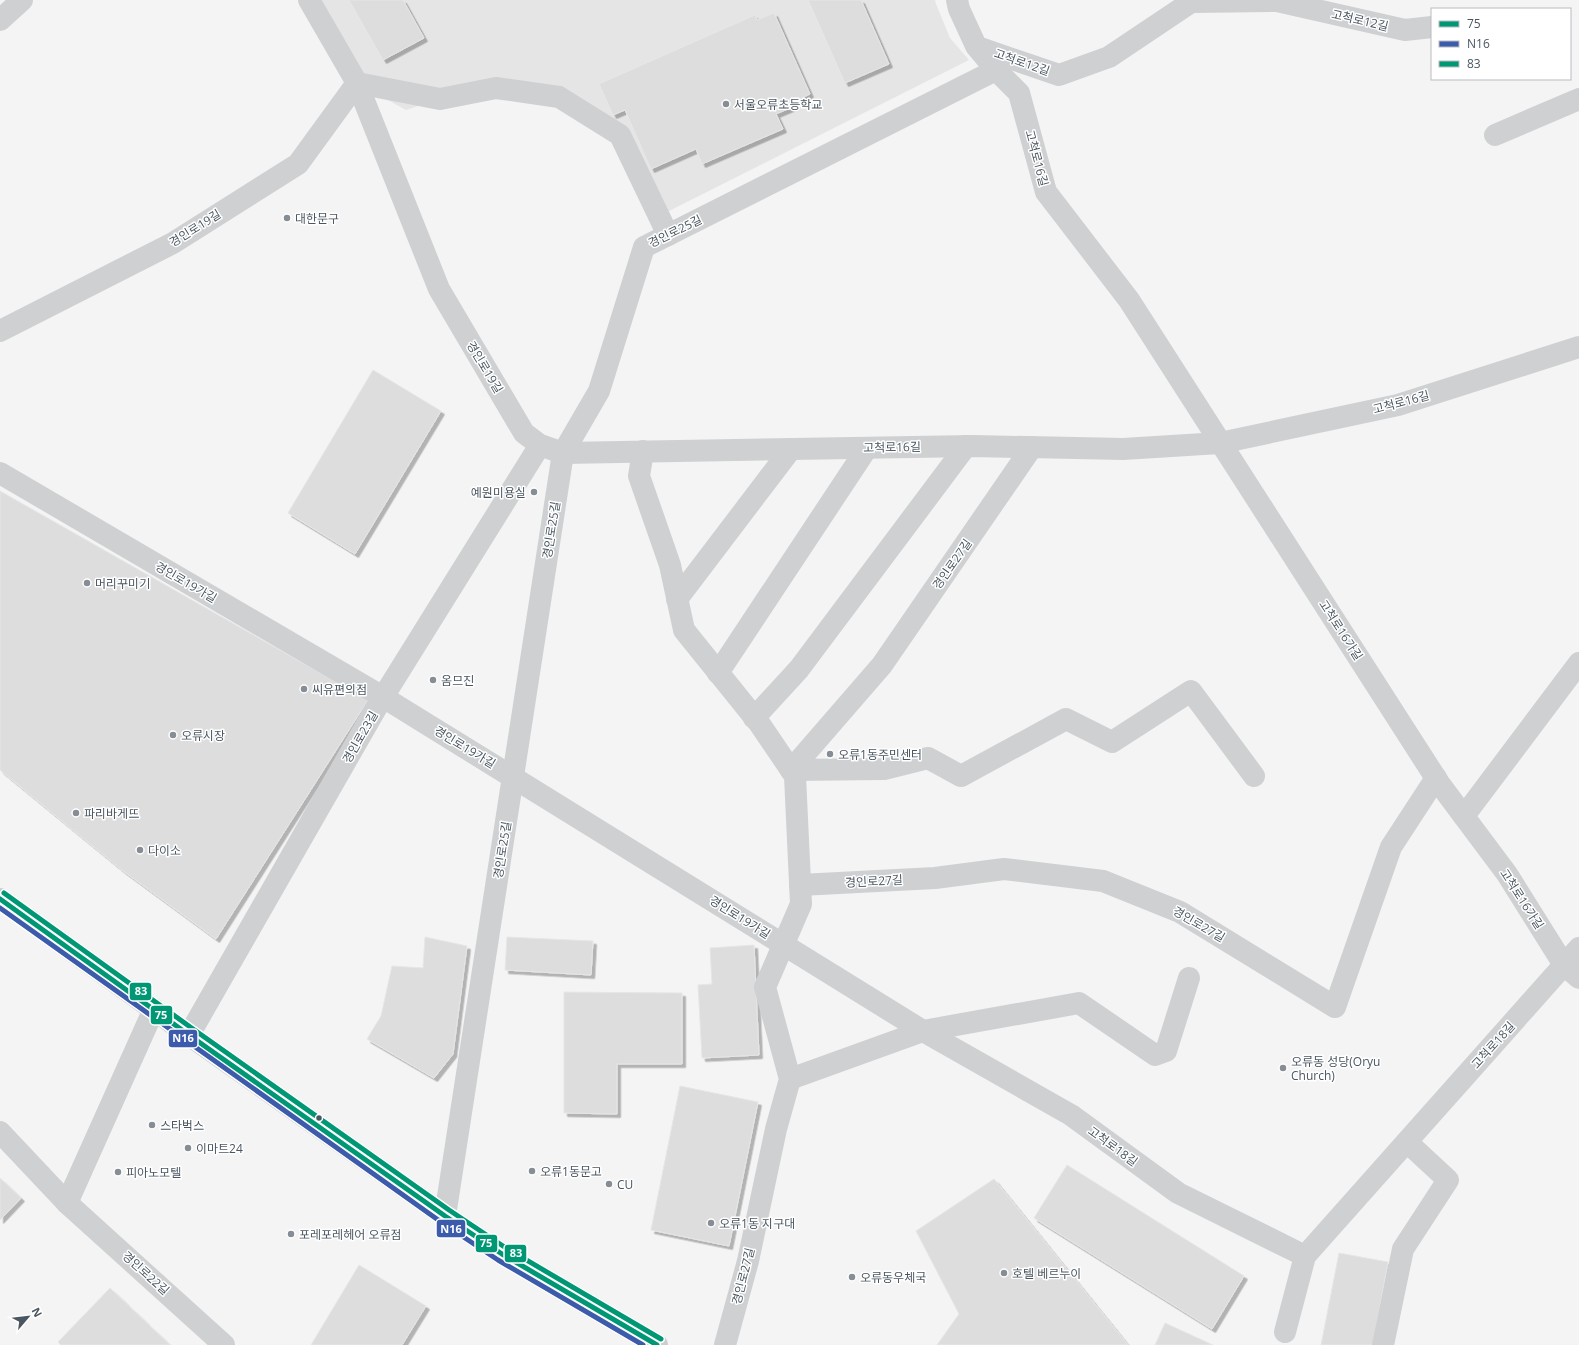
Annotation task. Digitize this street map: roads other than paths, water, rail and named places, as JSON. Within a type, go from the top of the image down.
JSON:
[{"type":"main road","points":[[0,899],[445,1216],[502,1254],[657,1345]]},
{"type":"street","points":[[0,20],[22,0]]},
{"type":"street","name":"경인로19길","points":[[309,0],[357,83],[439,289],[524,433],[540,445],[563,453]]},
{"type":"street","name":"고척로12길","points":[[957,0],[976,46],[996,70]]},
{"type":"street","name":"고척로12길","points":[[976,46],[1059,75],[1109,57],[1193,1],[1277,1],[1405,30],[1431,27]]},
{"type":"street","name":"경인로25길","points":[[445,1216],[563,453],[599,391],[644,247],[996,70]]},
{"type":"street","name":"고척로16길","points":[[996,70],[1019,93],[1046,192],[1129,300],[1220,443]]},
{"type":"street","points":[[357,83],[440,99],[496,88],[559,97],[620,135],[668,235]]},
{"type":"street","name":"경인로19길","points":[[0,331],[173,243],[298,164],[357,83]]},
{"type":"street","points":[[1495,135],[1579,99]]},
{"type":"street","name":"고척로16길","points":[[563,453],[966,446],[1123,449],[1220,443],[1398,405],[1579,348]]},
{"type":"street","name":"고척로16가길","points":[[1220,443],[1436,778],[1507,874],[1572,971]]},
{"type":"street","name":"경인로23길","points":[[189,1035],[383,697],[540,445]]},
{"type":"street","points":[[754,718],[799,670],[966,446]]},
{"type":"street","name":"경인로27길","points":[[791,770],[882,665],[1032,447]]},
{"type":"street","points":[[718,673],[867,448]]},
{"type":"street","points":[[677,599],[791,449]]},
{"type":"street","points":[[643,451],[639,476],[670,565],[684,630],[754,718],[795,776],[801,904],[765,988],[790,1079],[923,1031],[1079,1003],[1155,1055],[1166,1051],[1190,978]]},
{"type":"street","name":"경인로19가길","points":[[0,473],[383,697],[923,1031]]},
{"type":"street","points":[[1464,816],[1579,663]]},
{"type":"street","points":[[791,770],[884,769],[928,758],[961,776],[1066,719],[1112,742],[1191,691],[1254,776]]},
{"type":"street","name":"경인로27길","points":[[800,885],[935,878],[1004,869],[1103,881],[1180,912],[1335,1006],[1391,847],[1436,778]]},
{"type":"street","name":"고척로18길","points":[[1285,1332],[1305,1256],[1407,1142],[1572,971],[1579,948]]},
{"type":"street","points":[[67,1203],[154,1010]]},
{"type":"street","name":"고척로18길","points":[[923,1031],[1070,1115],[1178,1193],[1305,1256]]},
{"type":"street","name":"경인로27길","points":[[725,1345],[748,1261],[776,1129],[790,1079]]},
{"type":"street","name":"경인로22길","points":[[0,1132],[67,1203],[224,1345]]},
{"type":"street","points":[[1383,1345],[1403,1249],[1448,1180],[1407,1142]]},
{"type":"place","name":"서울오류초등학교","points":[[726,104]]},
{"type":"place","name":"대한문구","points":[[287,218]]},
{"type":"place","name":"예원미용실","points":[[534,492]]},
{"type":"place","name":"머리꾸미기","points":[[87,583]]},
{"type":"place","name":"옴므진","points":[[433,680]]},
{"type":"place","name":"씨유편의점","points":[[304,689]]},
{"type":"place","name":"오류시장","points":[[173,735]]},
{"type":"place","name":"오류1동주민센터","points":[[830,754]]},
{"type":"place","name":"파리바게뜨","points":[[76,813]]},
{"type":"place","name":"다이소","points":[[140,850]]},
{"type":"place","name":"오류동 성당(Oryu Church)","points":[[1283,1068]]},
{"type":"place","name":"스타벅스","points":[[152,1125]]},
{"type":"place","name":"이마트24","points":[[188,1148]]},
{"type":"place","name":"오류1동문고","points":[[532,1171]]},
{"type":"place","name":"피아노모텔","points":[[118,1172]]},
{"type":"place","name":"CU","points":[[609,1184]]},
{"type":"place","name":"오류1동 지구대","points":[[711,1223]]},
{"type":"place","name":"포레포레헤어 오류점","points":[[291,1234]]},
{"type":"place","name":"호텔 베르누이","points":[[1004,1273]]},
{"type":"place","name":"오류동우체국","points":[[852,1277]]}]
